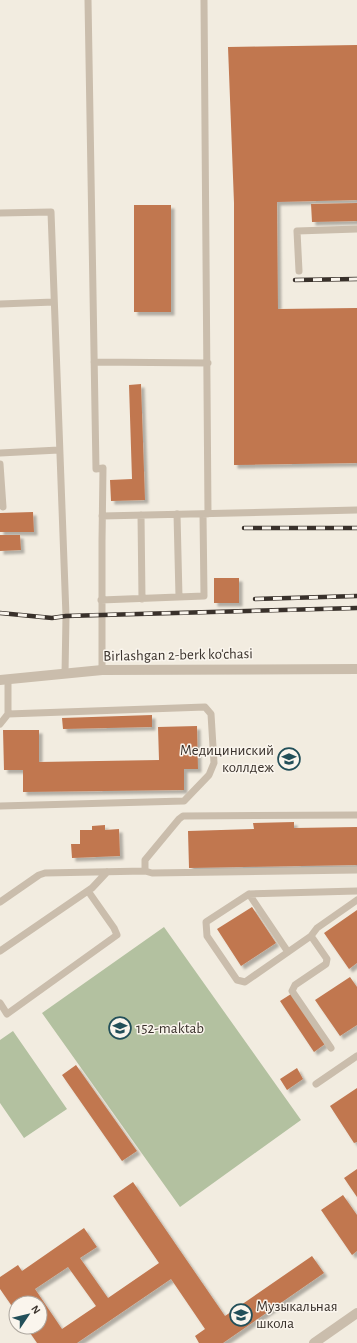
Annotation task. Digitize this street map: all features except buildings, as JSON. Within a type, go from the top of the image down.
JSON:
[{"type":"street","name":"Birlashgan 2-berk ko'chasi","points":[[4,679],[102,670],[357,668]]},
{"type":"street","points":[[314,1343],[357,1313]]},
{"type":"lane","points":[[88,0],[96,469],[103,468],[101,600],[102,670]]},
{"type":"lane","points":[[101,600],[204,596],[208,363],[204,0]]},
{"type":"lane","points":[[0,213],[51,212],[66,616],[65,674]]},
{"type":"lane","points":[[299,271],[297,231],[357,229]]},
{"type":"lane","points":[[0,304],[54,302]]},
{"type":"lane","points":[[94,362],[208,363]]},
{"type":"lane","points":[[0,453],[59,450]]},
{"type":"lane","points":[[0,464],[2,507]]},
{"type":"lane","points":[[102,516],[357,510]]},
{"type":"lane","points":[[177,514],[179,597]]},
{"type":"lane","points":[[141,515],[142,599]]},
{"type":"lane","points":[[0,724],[8,714],[4,679]]},
{"type":"lane","points":[[0,806],[184,801],[209,775],[214,763],[212,714],[205,706],[8,714]]},
{"type":"lane","points":[[145,870],[145,860],[179,819],[184,816],[357,815]]},
{"type":"lane","points":[[0,902],[39,874],[44,873],[145,870],[152,873],[357,870]]},
{"type":"lane","points":[[0,951],[88,891],[106,872]]},
{"type":"lane","points":[[0,1003],[8,1014],[117,935],[114,928],[88,891]]},
{"type":"lane","points":[[357,891],[249,894],[206,922],[207,936],[237,980],[245,982],[311,936],[317,928],[357,900]]},
{"type":"lane","points":[[249,894],[288,952]]},
{"type":"lane","points":[[311,936],[327,959],[326,964],[295,985],[292,991],[332,1048]]},
{"type":"lane","points":[[316,1084],[357,1056]]},
{"type":"green space","points":[[164,927],[301,1120],[180,1207],[42,1013]]},
{"type":"green space","points":[[13,1031],[67,1109],[24,1138],[0,1103],[0,1040]]},
{"type":"railway","points":[[295,280],[357,279]]},
{"type":"railway","points":[[244,528],[357,528]]},
{"type":"railway","points":[[255,599],[357,596]]},
{"type":"railway","points":[[0,613],[52,618],[66,616],[357,608]]},
{"type":"place","name":"Медициниский коллдеж","points":[[289,759]]},
{"type":"place","name":"152-maktab","points":[[120,1028]]},
{"type":"place","name":"Музыкальная школа","points":[[241,1315]]}]
